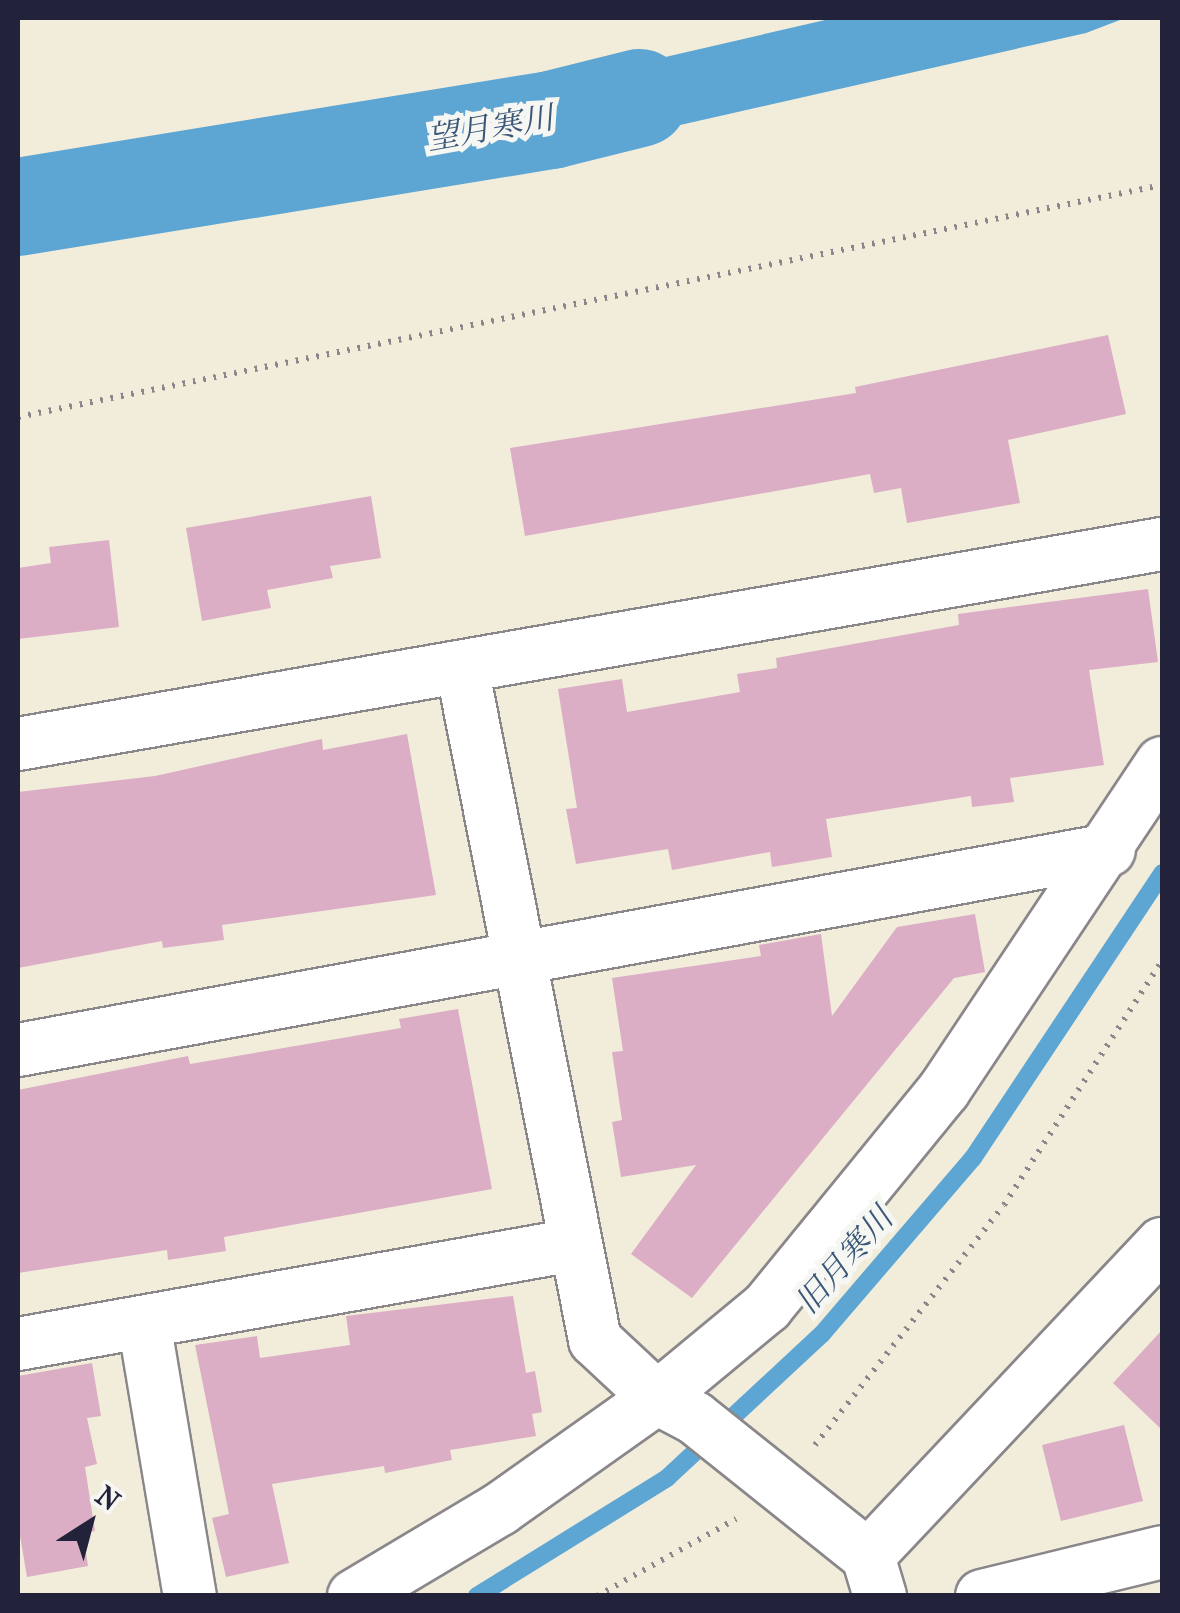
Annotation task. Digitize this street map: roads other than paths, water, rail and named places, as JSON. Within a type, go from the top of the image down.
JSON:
[{"type":"street","points":[[18,744],[1162,544]]},
{"type":"street","points":[[462,668],[573,1245],[595,1340],[676,1408],[753,1492],[874,1576],[1162,1244]]},
{"type":"street","points":[[354,1596],[676,1408],[767,1306],[944,1090],[1109,850],[1162,763]]},
{"type":"street","points":[[18,1050],[1109,850]]},
{"type":"street","points":[[18,1344],[573,1245]]},
{"type":"street","points":[[144,1322],[190,1596]]},
{"type":"street","points":[[982,1596],[1162,1552]]},
{"type":"water","points":[[834,18],[1125,18],[1086,33],[517,162],[500,95]]},
{"type":"waterway","name":"望月寒川","points":[[18,207],[551,120],[639,98]]},
{"type":"waterway","name":"旧月寒川","points":[[477,1596],[667,1478],[822,1334],[973,1158],[1162,873]]}]
